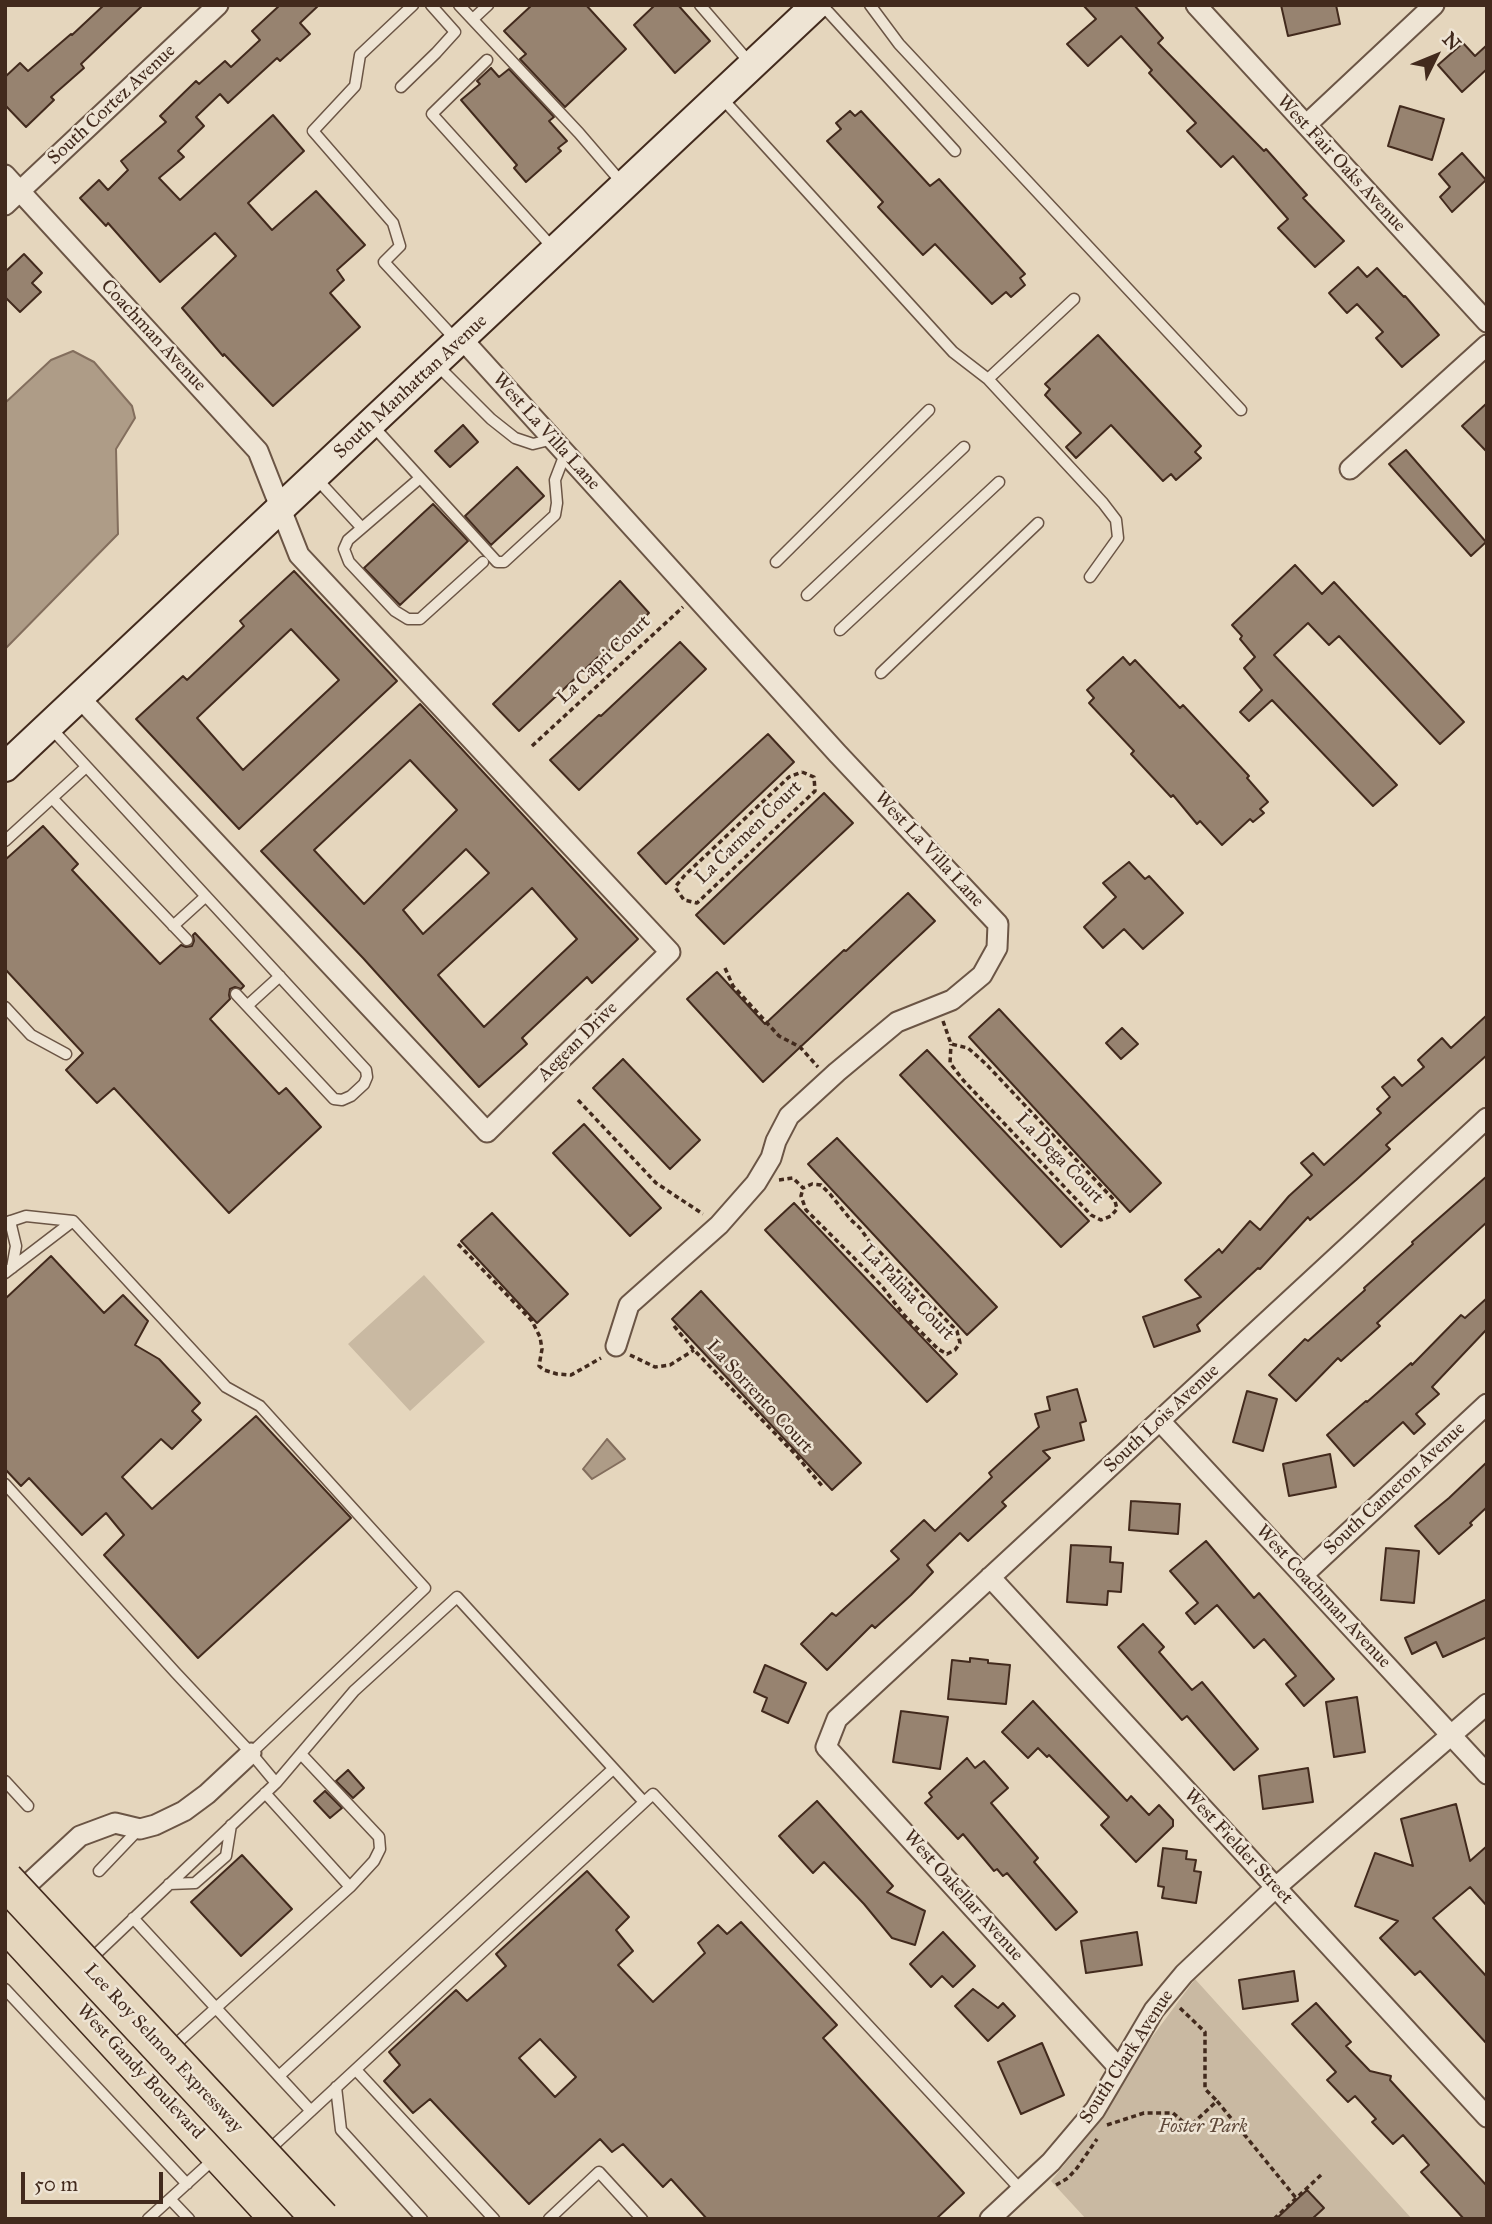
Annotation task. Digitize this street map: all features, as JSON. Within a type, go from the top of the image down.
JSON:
[{"type":"highway","name":"Lee Roy Selmon Expressway","points":[[10,1892],[294,2219]]},
{"type":"highway","name":"Lee Roy Selmon Expressway","points":[[10,1892],[323,2219]]},
{"type":"main road","name":"South Manhattan Avenue","points":[[9,755],[50,726],[816,5]]},
{"type":"main road","points":[[5,1858],[10,1892],[95,1955],[338,2219]]},
{"type":"main road","points":[[5,1914],[30,1916],[59,1932],[323,2219]]},
{"type":"main road","name":"West Gandy Boulevard","points":[[5,1925],[276,2219]]},
{"type":"street","name":"South Cortez Avenue","points":[[13,198],[218,5]]},
{"type":"street","name":"West Fair Oaks Avenue","points":[[1196,5],[1487,322]]},
{"type":"street","points":[[1306,125],[1434,5]]},
{"type":"street","name":"Coachman Avenue","points":[[5,176],[13,198],[258,451],[281,509]]},
{"type":"street","name":"West La Villa Lane","points":[[460,341],[559,446],[837,753],[998,924],[997,948],[982,975],[952,1000],[897,1022],[789,1116],[776,1141],[771,1158],[756,1183],[719,1225],[629,1306],[616,1346]]},
{"type":"street","points":[[1350,469],[1487,345]]},
{"type":"street","name":"Aegean Drive","points":[[80,698],[486,1132],[670,951],[299,555],[281,509]]},
{"type":"street","name":"South Lois Avenue","points":[[837,1719],[1487,1118]]},
{"type":"street","name":"South Cameron Avenue","points":[[1303,1574],[1487,1404]]},
{"type":"street","name":"West Coachman Avenue","points":[[1160,1421],[1487,1774]]},
{"type":"street","name":"West Fielder Street","points":[[990,1577],[1487,2117]]},
{"type":"street","name":"South Clark Avenue","points":[[990,2219],[1051,2162],[1096,2110],[1154,2010],[1184,1974],[1275,1888],[1487,1704]]},
{"type":"street","name":"West Oakellar Avenue","points":[[837,1719],[826,1747],[1119,2068]]},
{"type":"street","points":[[10,1892],[80,1836],[115,1823],[140,1829],[184,1811],[208,1794],[251,1753]]},
{"type":"lane","points":[[412,5],[360,55],[355,86],[313,131],[393,223],[400,246],[384,262],[460,341]]},
{"type":"lane","points":[[401,87],[455,32],[431,5]]},
{"type":"lane","points":[[459,5],[625,186]]},
{"type":"lane","points":[[473,19],[488,5]]},
{"type":"lane","points":[[700,5],[752,66]]},
{"type":"lane","points":[[822,5],[955,150]]},
{"type":"lane","points":[[870,5],[899,44],[1241,410]]},
{"type":"lane","points":[[487,60],[432,114],[556,251]]},
{"type":"lane","points":[[720,96],[953,352],[988,379],[1103,503],[1116,520],[1118,538],[1090,577]]},
{"type":"lane","points":[[988,379],[1074,299]]},
{"type":"lane","points":[[371,424],[497,562],[504,562],[555,515],[559,446],[533,444],[515,438],[491,419],[436,364]]},
{"type":"lane","points":[[776,562],[929,410]]},
{"type":"lane","points":[[807,595],[964,447]]},
{"type":"lane","points":[[314,477],[362,528]]},
{"type":"lane","points":[[420,478],[348,540],[344,550],[349,562],[395,611],[408,619],[420,619],[483,562]]},
{"type":"lane","points":[[840,630],[999,482]]},
{"type":"lane","points":[[881,673],[1038,523]]},
{"type":"lane","points":[[50,726],[366,1070],[364,1084],[351,1096],[342,1100],[334,1099],[236,994]]},
{"type":"lane","points":[[5,841],[86,767]]},
{"type":"lane","points":[[52,798],[187,940]]},
{"type":"lane","points":[[173,926],[206,896]]},
{"type":"lane","points":[[247,1006],[280,976]]},
{"type":"lane","points":[[5,1007],[31,1035],[66,1054]]},
{"type":"lane","points":[[8,1271],[16,1246],[8,1222],[26,1216],[73,1221],[226,1387],[260,1406],[425,1588],[251,1753]]},
{"type":"lane","points":[[8,1271],[73,1221]]},
{"type":"lane","points":[[5,1484],[276,1783]]},
{"type":"lane","points":[[95,1955],[276,1783],[354,1691],[457,1597],[644,1802]]},
{"type":"lane","points":[[177,2043],[350,1887],[374,1861],[380,1849],[379,1837],[302,1754]]},
{"type":"lane","points":[[279,2076],[613,1769]]},
{"type":"lane","points":[[5,1781],[29,1807]]},
{"type":"lane","points":[[265,1793],[350,1887]]},
{"type":"lane","points":[[272,2147],[653,1794],[1021,2190]]},
{"type":"lane","points":[[169,1884],[195,1883],[226,1856],[231,1825]]},
{"type":"lane","points":[[99,1871],[140,1829]]},
{"type":"lane","points":[[133,1918],[311,2111]]},
{"type":"lane","points":[[5,1989],[187,2184]]},
{"type":"lane","points":[[356,2070],[494,2219]]},
{"type":"lane","points":[[336,2087],[341,2130],[422,2219]]},
{"type":"lane","points":[[148,2219],[218,2156]]},
{"type":"lane","points":[[549,2219],[599,2172],[642,2219]]},
{"type":"lane","points":[[170,2199],[189,2219]]},
{"type":"path","name":"La Capri Court","points":[[532,746],[694,596]]},
{"type":"path","name":"La Carmen Court","points":[[802,772],[814,777],[815,791],[697,903],[684,900],[675,887],[685,875],[789,777],[802,772]]},
{"type":"path","points":[[725,968],[733,986],[779,1036],[800,1048],[829,1079]]},
{"type":"path","name":"La Dega Court","points":[[937,1006],[951,1044],[950,1063],[964,1080],[1091,1215],[1101,1220],[1111,1216],[1117,1209],[1115,1201],[986,1064],[968,1048],[951,1044]]},
{"type":"path","points":[[578,1100],[656,1184],[719,1225]]},
{"type":"path","name":"La Palma Court","points":[[756,1183],[793,1178],[803,1188]]},
{"type":"path","name":"La Palma Court","points":[[812,1184],[821,1185],[830,1194],[869,1241],[957,1331],[960,1343],[955,1350],[947,1354],[938,1349],[904,1315],[881,1285],[806,1210],[801,1196],[803,1188],[812,1184]]},
{"type":"path","points":[[458,1244],[532,1321],[540,1337],[542,1349],[539,1366],[544,1370],[571,1375],[595,1363],[616,1346],[655,1367],[670,1365],[694,1350]]},
{"type":"path","name":"La Sorrento Court","points":[[674,1326],[795,1454],[822,1487]]},
{"type":"path","points":[[1181,2008],[1205,2032],[1206,2089],[1296,2198]]},
{"type":"path","points":[[1107,2126],[1144,2113],[1173,2113],[1189,2127],[1217,2101]]},
{"type":"path","points":[[1274,2219],[1321,2175]]},
{"type":"green space","points":[[424,1275],[485,1342],[410,1411],[348,1344]]},
{"type":"green space","name":"Foster Park","points":[[1195,1979],[1412,2219],[1086,2219],[1051,2181],[1097,2125],[1141,2052]]},
{"type":"shaded area","points":[[73,351],[94,362],[132,406],[135,418],[116,449],[118,534],[6,648],[5,403],[51,360]]},
{"type":"shaded area","points":[[607,1439],[625,1459],[592,1479],[583,1469]]},
{"type":"building","points":[[104,5],[143,5],[81,64],[84,68],[51,97],[54,100],[26,127],[5,105],[5,77],[20,63],[28,71]]},
{"type":"building","points":[[280,5],[319,5],[300,23],[310,34],[280,61],[277,58],[228,103],[220,94],[196,117],[204,126],[178,151],[184,157],[159,178],[180,200],[273,115],[304,151],[248,203],[272,230],[316,191],[365,245],[337,270],[344,280],[330,293],[360,327],[273,406],[224,354],[223,356],[182,308],[236,256],[215,233],[160,282],[108,223],[106,226],[80,198],[99,180],[108,190],[128,170],[121,161],[166,122],[160,116],[196,81],[199,84],[225,61],[231,67],[260,40],[252,31]]},
{"type":"building","points":[[532,5],[586,5],[626,49],[565,107],[520,59],[526,54],[504,31]]},
{"type":"building","points":[[655,5],[678,5],[710,41],[675,73],[634,25]]},
{"type":"building","points":[[1083,5],[1134,5],[1163,38],[1158,43],[1264,151],[1266,149],[1307,195],[1303,198],[1344,241],[1315,267],[1278,228],[1288,219],[1233,156],[1221,167],[1187,131],[1196,123],[1149,73],[1152,70],[1121,36],[1088,66],[1067,44],[1096,19]]},
{"type":"building","points":[[1281,5],[1336,5],[1340,24],[1288,36]]},
{"type":"building","points":[[1463,43],[1475,56],[1487,45],[1487,69],[1462,92],[1438,65]]},
{"type":"building","points":[[491,68],[499,77],[509,69],[554,117],[549,121],[567,141],[558,148],[561,151],[526,182],[514,168],[517,165],[461,100],[480,84],[477,81]]},
{"type":"building","points":[[1400,106],[1444,119],[1432,160],[1388,146]]},
{"type":"building","points":[[850,111],[855,116],[861,111],[930,186],[939,179],[1025,274],[1020,278],[1025,285],[1011,297],[1006,292],[992,304],[935,244],[923,255],[878,207],[883,202],[827,141],[841,129],[836,123]]},
{"type":"building","points":[[1462,153],[1486,180],[1452,212],[1440,197],[1450,187],[1439,174]]},
{"type":"building","points":[[24,254],[42,273],[32,283],[41,292],[20,312],[5,297],[5,272]]},
{"type":"building","points":[[1358,267],[1367,277],[1377,268],[1439,335],[1402,367],[1376,338],[1383,332],[1357,304],[1347,313],[1329,293]]},
{"type":"building","points":[[1098,335],[1201,446],[1195,452],[1201,458],[1176,480],[1171,474],[1163,481],[1111,425],[1076,458],[1066,447],[1081,433],[1045,395],[1050,389],[1045,384]]},
{"type":"building","points":[[1487,403],[1487,452],[1462,426]]},
{"type":"building","points":[[463,425],[478,442],[450,467],[435,451]]},
{"type":"building","points":[[1406,450],[1486,542],[1471,556],[1389,464]]},
{"type":"building","points":[[517,467],[544,496],[491,545],[465,516]]},
{"type":"building","points":[[433,504],[468,541],[400,605],[364,568]]},
{"type":"building","points":[[1295,565],[1322,594],[1334,582],[1464,722],[1440,744],[1339,636],[1329,645],[1308,623],[1274,655],[1397,785],[1373,806],[1272,700],[1249,721],[1240,712],[1262,690],[1244,668],[1255,657],[1232,625]]},
{"type":"building","points":[[294,571],[397,681],[239,829],[136,719],[183,676],[187,680],[244,626],[240,621]],"holes":[[[291,629],[339,680],[243,770],[197,718]]]},
{"type":"building","points":[[620,581],[649,613],[519,731],[493,704]]},
{"type":"building","points":[[680,642],[706,669],[579,790],[550,760]]},
{"type":"building","points":[[1123,657],[1130,665],[1135,660],[1180,708],[1183,705],[1249,776],[1247,778],[1268,802],[1260,809],[1264,813],[1253,822],[1250,819],[1222,845],[1200,821],[1197,824],[1173,795],[1171,797],[1131,754],[1134,751],[1089,703],[1094,698],[1087,690]]},
{"type":"building","points":[[420,704],[638,939],[592,983],[587,977],[522,1038],[527,1044],[479,1087],[363,958],[261,851]],"holes":[[[410,760],[457,810],[364,904],[314,850]],[[466,849],[489,873],[423,934],[403,910]],[[532,888],[577,939],[484,1027],[438,975]]]},
{"type":"building","points":[[768,734],[794,762],[666,884],[638,853]]},
{"type":"building","points":[[824,793],[853,823],[724,944],[696,915]]},
{"type":"building","points":[[43,826],[78,864],[72,870],[160,964],[181,945],[192,946],[195,933],[244,986],[241,989],[230,989],[230,999],[210,1019],[279,1094],[286,1088],[321,1127],[229,1213],[114,1088],[97,1103],[66,1070],[83,1053],[5,969],[5,860]]},
{"type":"building","points":[[1129,862],[1145,879],[1149,876],[1183,913],[1143,949],[1124,929],[1103,948],[1084,927],[1116,897],[1103,883]]},
{"type":"building","points":[[908,893],[935,921],[763,1082],[687,999],[717,972],[765,1024]]},
{"type":"building","points":[[999,1009],[1161,1183],[1130,1212],[969,1037]]},
{"type":"building","points":[[1487,1015],[1487,1055],[1386,1145],[1390,1149],[1356,1180],[1310,1220],[1308,1217],[1260,1269],[1197,1325],[1200,1331],[1154,1347],[1143,1317],[1201,1297],[1185,1280],[1219,1249],[1222,1253],[1250,1221],[1260,1230],[1289,1196],[1312,1175],[1301,1163],[1313,1153],[1324,1165],[1381,1113],[1377,1109],[1390,1097],[1382,1087],[1394,1077],[1402,1086],[1424,1067],[1418,1060],[1442,1038],[1451,1048]]},
{"type":"building","points":[[1122,1028],[1138,1044],[1121,1059],[1106,1043]]},
{"type":"building","points":[[927,1050],[1089,1221],[1061,1247],[900,1075]]},
{"type":"building","points":[[623,1059],[700,1140],[670,1169],[593,1088]]},
{"type":"building","points":[[584,1124],[661,1208],[630,1236],[553,1153]]},
{"type":"building","points":[[837,1138],[997,1307],[967,1335],[808,1164]]},
{"type":"building","points":[[1487,1176],[1487,1222],[1377,1323],[1380,1326],[1341,1361],[1338,1358],[1296,1401],[1269,1375],[1305,1339],[1308,1341],[1365,1290],[1364,1288],[1413,1244],[1412,1242]]},
{"type":"building","points":[[794,1203],[957,1374],[927,1402],[765,1230]]},
{"type":"building","points":[[492,1213],[568,1294],[537,1323],[461,1241]]},
{"type":"building","points":[[51,1256],[104,1313],[123,1295],[148,1321],[135,1345],[159,1359],[200,1403],[192,1411],[201,1420],[172,1449],[161,1439],[122,1477],[152,1509],[256,1416],[351,1518],[198,1658],[104,1555],[124,1535],[106,1513],[82,1535],[29,1478],[21,1486],[5,1469],[5,1299]]},
{"type":"building","points":[[701,1291],[861,1463],[832,1490],[672,1319]]},
{"type":"building","points":[[1487,1298],[1487,1329],[1432,1387],[1439,1394],[1416,1414],[1425,1424],[1414,1434],[1403,1422],[1354,1466],[1327,1435],[1411,1363],[1412,1365],[1461,1315],[1465,1318]]},
{"type":"building","points":[[1077,1389],[1086,1421],[1080,1423],[1084,1440],[1043,1451],[1050,1458],[1002,1502],[1006,1506],[968,1541],[960,1533],[927,1565],[933,1572],[911,1595],[875,1628],[872,1625],[827,1670],[801,1644],[832,1613],[836,1616],[899,1559],[891,1551],[924,1520],[935,1531],[992,1477],[989,1473],[1039,1427],[1035,1414],[1050,1410],[1047,1397]]},
{"type":"building","points":[[1247,1391],[1277,1399],[1263,1451],[1233,1442]]},
{"type":"building","points":[[1330,1454],[1336,1487],[1289,1496],[1283,1464]]},
{"type":"building","points":[[1487,1462],[1487,1507],[1470,1523],[1472,1525],[1439,1554],[1415,1526]]},
{"type":"building","points":[[1131,1501],[1180,1504],[1178,1534],[1129,1530]]},
{"type":"building","points":[[1206,1541],[1254,1598],[1259,1593],[1334,1679],[1304,1706],[1286,1684],[1296,1676],[1264,1639],[1254,1648],[1217,1605],[1195,1624],[1186,1613],[1198,1603],[1170,1571]]},
{"type":"building","points":[[1071,1545],[1111,1547],[1110,1562],[1123,1563],[1121,1592],[1108,1591],[1107,1605],[1067,1602]]},
{"type":"building","points":[[1386,1548],[1419,1551],[1414,1603],[1381,1600]]},
{"type":"building","points":[[1487,1599],[1487,1637],[1443,1657],[1436,1642],[1412,1654],[1405,1638]]},
{"type":"building","points":[[1143,1624],[1164,1647],[1159,1652],[1192,1690],[1202,1682],[1258,1749],[1234,1770],[1187,1716],[1182,1720],[1118,1647]]},
{"type":"building","points":[[970,1658],[1010,1665],[1006,1704],[948,1699],[952,1660],[970,1662]]},
{"type":"building","points":[[765,1665],[806,1683],[788,1723],[762,1711],[767,1698],[754,1692]]},
{"type":"building","points":[[1357,1697],[1365,1752],[1334,1757],[1326,1702]]},
{"type":"building","points":[[1033,1701],[1127,1801],[1131,1796],[1149,1815],[1159,1805],[1173,1820],[1173,1826],[1136,1862],[1101,1825],[1109,1817],[1049,1755],[1047,1757],[1038,1748],[1028,1758],[1002,1732]]},
{"type":"building","points":[[901,1711],[948,1717],[940,1769],[893,1762]]},
{"type":"building","points":[[967,1758],[975,1768],[984,1761],[1008,1788],[991,1803],[1038,1858],[1034,1862],[1077,1912],[1056,1930],[1007,1873],[1003,1876],[997,1869],[994,1871],[963,1834],[958,1839],[925,1803],[932,1797],[929,1793]]},
{"type":"building","points":[[1308,1768],[1313,1802],[1263,1809],[1259,1776]]},
{"type":"building","points":[[348,1770],[364,1788],[353,1798],[336,1781]]},
{"type":"building","points":[[325,1791],[342,1808],[330,1818],[314,1801]]},
{"type":"building","points":[[817,1801],[893,1886],[887,1892],[925,1911],[915,1945],[892,1938],[824,1862],[813,1873],[779,1836]]},
{"type":"building","points":[[1456,1804],[1470,1861],[1487,1846],[1487,1906],[1470,1887],[1433,1918],[1487,1977],[1487,2044],[1420,1971],[1415,1975],[1380,1938],[1398,1921],[1355,1906],[1375,1853],[1413,1866],[1401,1819]]},
{"type":"building","points":[[1163,1848],[1187,1851],[1186,1859],[1196,1860],[1194,1871],[1201,1872],[1196,1903],[1162,1898],[1164,1887],[1158,1886]]},
{"type":"building","points":[[242,1855],[292,1909],[241,1956],[191,1902]]},
{"type":"building","points":[[587,1871],[629,1917],[616,1930],[633,1951],[618,1965],[653,2002],[705,1953],[698,1943],[718,1925],[727,1934],[741,1922],[837,2025],[823,2038],[964,2193],[936,2219],[707,2219],[671,2179],[663,2187],[623,2144],[612,2152],[600,2139],[529,2204],[430,2099],[413,2113],[384,2081],[400,2065],[389,2052],[456,1990],[467,2001],[506,1966],[496,1954]],"holes":[[[540,2039],[576,2077],[555,2097],[519,2058]]]},
{"type":"building","points":[[943,1932],[975,1966],[953,1987],[942,1976],[931,1987],[910,1964]]},
{"type":"building","points":[[1137,1932],[1142,1965],[1086,1973],[1081,1941]]},
{"type":"building","points":[[1294,1971],[1298,2001],[1243,2009],[1239,1980]]},
{"type":"building","points":[[973,1989],[998,2008],[1003,2003],[1015,2016],[988,2041],[955,2006]]},
{"type":"building","points":[[1316,2003],[1351,2042],[1346,2046],[1370,2071],[1391,2076],[1390,2080],[1487,2186],[1487,2219],[1464,2219],[1421,2172],[1429,2165],[1403,2135],[1393,2144],[1372,2122],[1376,2119],[1355,2096],[1348,2102],[1327,2080],[1336,2072],[1292,2024]]},
{"type":"building","points":[[1042,2043],[1064,2095],[1021,2114],[998,2062]]},
{"type":"building","points":[[1307,2190],[1324,2208],[1312,2219],[1276,2219]]}]
